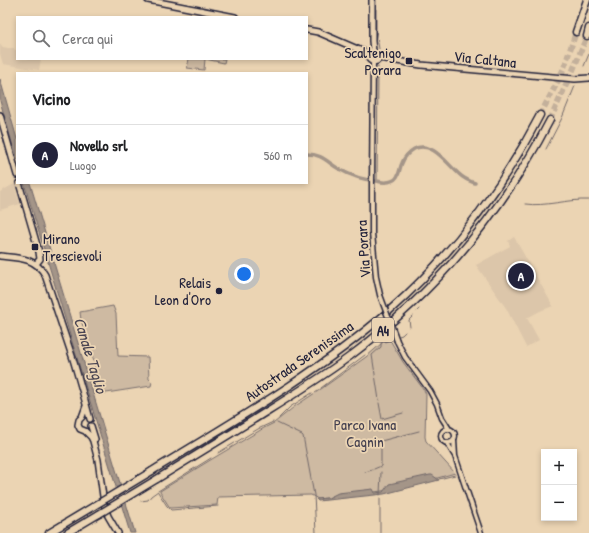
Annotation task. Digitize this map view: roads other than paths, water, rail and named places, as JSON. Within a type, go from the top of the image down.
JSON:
[{"type":"highway","points":[[576,32],[587,0]]},
{"type":"highway","points":[[586,36],[589,28]]},
{"type":"highway","name":"Autostrada Serenissima","points":[[49,533],[242,416],[296,381],[344,347],[390,309],[452,246],[495,192],[540,115]]},
{"type":"highway","name":"Autostrada Serenissima","points":[[68,533],[281,403],[325,374],[371,340],[408,307],[469,244],[515,181],[550,120]]},
{"type":"main road","points":[[148,0],[230,16]]},
{"type":"main road","points":[[308,30],[318,32],[371,53],[378,52],[380,58],[377,61],[373,62],[369,58],[371,53],[372,42],[372,0]]},
{"type":"main road","name":"Via Caltana","points":[[380,58],[443,67],[575,79],[589,78]]},
{"type":"main road","points":[[0,115],[16,171]]},
{"type":"main road","points":[[19,184],[39,252],[40,259],[36,264]]},
{"type":"main road","points":[[0,256],[32,261],[43,270],[48,281],[92,422],[91,426],[97,446],[104,504],[108,516],[118,533]]},
{"type":"main road","points":[[86,403],[82,417],[78,421],[78,425],[80,429],[85,431],[92,438],[98,460]]},
{"type":"main road","points":[[82,417],[90,419]]},
{"type":"main road","points":[[85,431],[89,430],[91,426]]},
{"type":"street","name":"Via Porara","points":[[373,62],[372,233],[377,284],[405,357],[430,391],[448,429],[452,430],[454,433],[455,456]]},
{"type":"street","name":"Via Porara","points":[[442,418],[442,439],[447,443],[455,456],[481,533]]},
{"type":"street","points":[[443,431],[448,429]]},
{"type":"street","points":[[447,443],[454,440]]},
{"type":"waterway","points":[[376,0],[376,30],[379,49]]},
{"type":"waterway","points":[[584,66],[589,54]]},
{"type":"waterway","points":[[377,182],[378,67]]},
{"type":"waterway","points":[[546,149],[562,118],[575,86]]},
{"type":"waterway","points":[[308,154],[317,155],[353,176],[367,180],[386,182],[397,178],[403,161],[410,152],[421,147],[427,148],[439,154],[462,177],[475,183]]},
{"type":"waterway","points":[[525,204],[533,205],[589,200]]},
{"type":"waterway","points":[[410,327],[409,320],[413,316]]},
{"type":"waterway","points":[[396,337],[405,332]]},
{"type":"waterway","points":[[379,400],[372,355],[381,347],[382,341],[393,338]]},
{"type":"waterway","points":[[321,388],[365,355]]},
{"type":"waterway","points":[[279,418],[290,407],[312,393]]},
{"type":"waterway","points":[[379,403],[382,419],[403,413]]},
{"type":"waterway","points":[[218,453],[258,429],[273,422]]},
{"type":"waterway","points":[[277,423],[303,436],[314,495],[316,533]]},
{"type":"waterway","points":[[381,467],[381,441],[419,431]]},
{"type":"waterway","points":[[141,501],[148,500],[158,491],[211,458]]},
{"type":"waterway","points":[[374,469],[381,466]]},
{"type":"waterway","points":[[365,472],[372,470]]},
{"type":"waterway","points":[[380,495],[381,472]]},
{"type":"waterway","points":[[439,479],[455,475]]},
{"type":"waterway","points":[[158,492],[171,510],[218,506]]},
{"type":"waterway","points":[[380,498],[380,533]]},
{"type":"tunnel","points":[[540,115],[564,68],[576,32]]},
{"type":"tunnel","points":[[550,120],[587,36]]},
{"type":"place","name":"Scaltenigo Porara","points":[[409,61]]},
{"type":"place","name":"Mirano Trescievoli","points":[[35,247]]},
{"type":"place","name":"Novello srl","points":[[521,276]]},
{"type":"place","name":"Relais Leon d'Oro","points":[[219,291]]},
{"type":"water label","name":"Canale Taglio","points":[[91,355]]},
{"type":"park label","name":"Parco Ivana Cagnin","points":[[365,432]]}]
